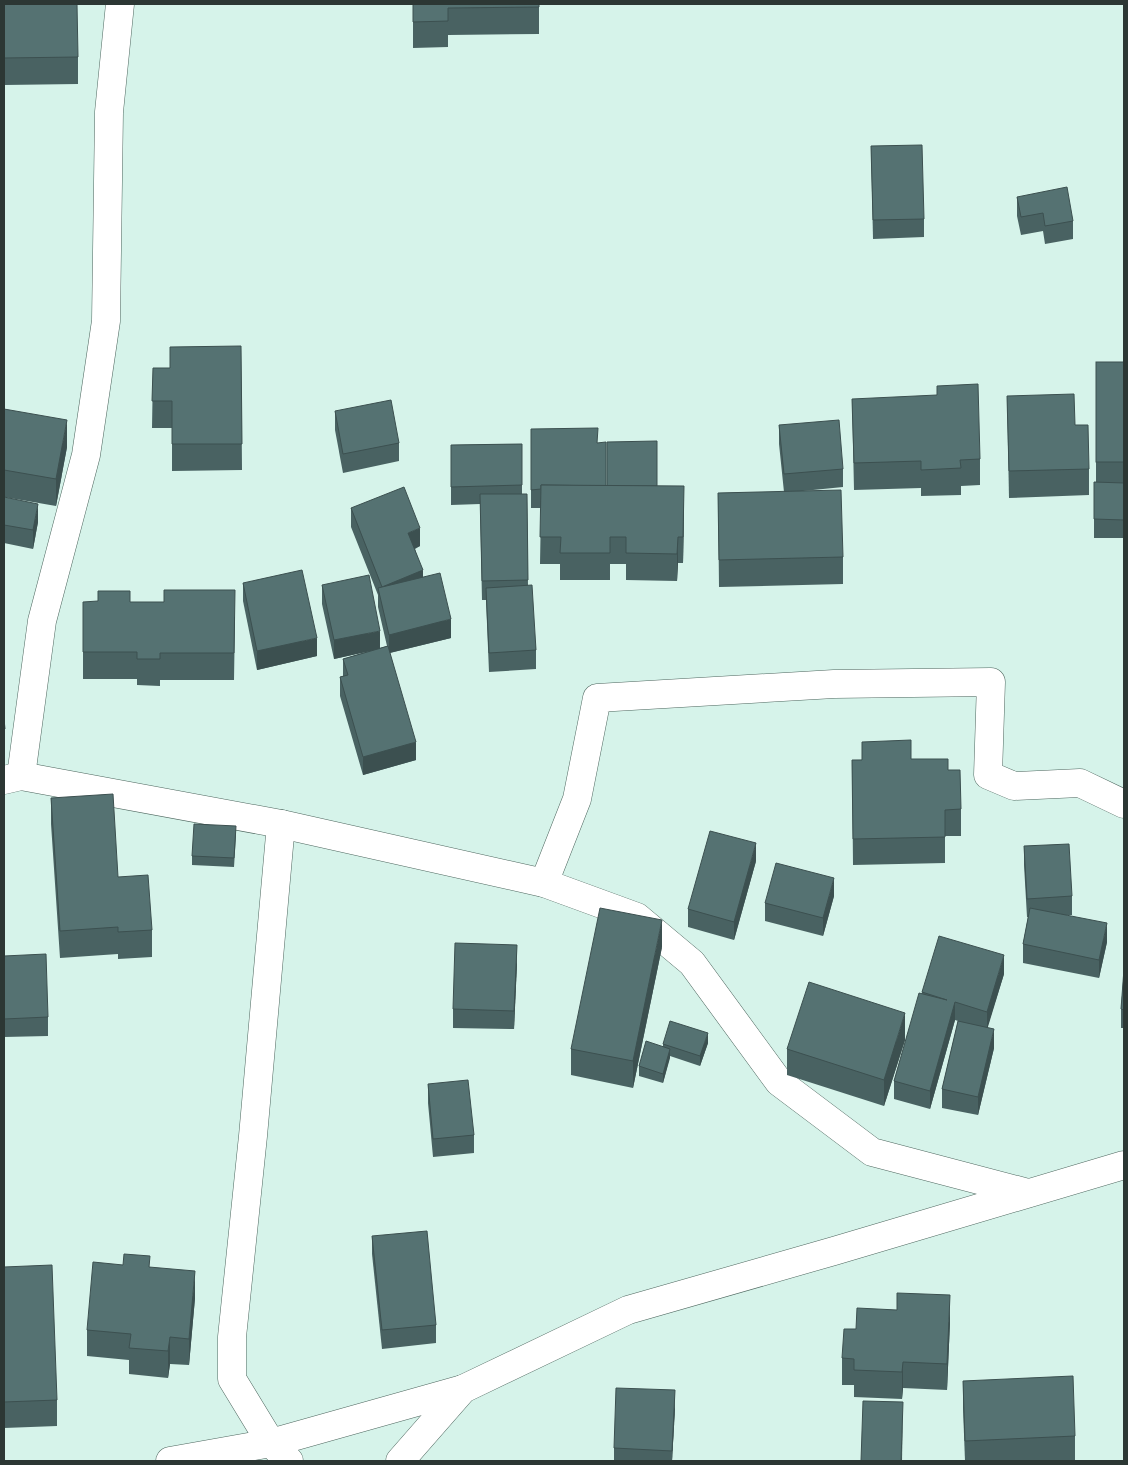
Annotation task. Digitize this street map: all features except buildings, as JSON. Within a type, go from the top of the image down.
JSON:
[{"type":"street","points":[[120,4],[109,112],[106,321],[86,456],[42,620],[12,778],[281,824],[544,883],[637,917],[692,963],[780,1082],[872,1152],[1028,1193]]},
{"type":"street","points":[[544,883],[577,799],[597,698],[834,684],[991,682],[988,775],[1014,786],[1080,783],[1124,804]]},
{"type":"street","points":[[280,1452],[232,1379],[232,1337],[253,1136],[281,824]]},
{"type":"street","points":[[170,1461],[280,1452],[463,1389],[628,1310],[825,1254],[1124,1165]]},
{"type":"street","points":[[400,1461],[463,1389]]}]
